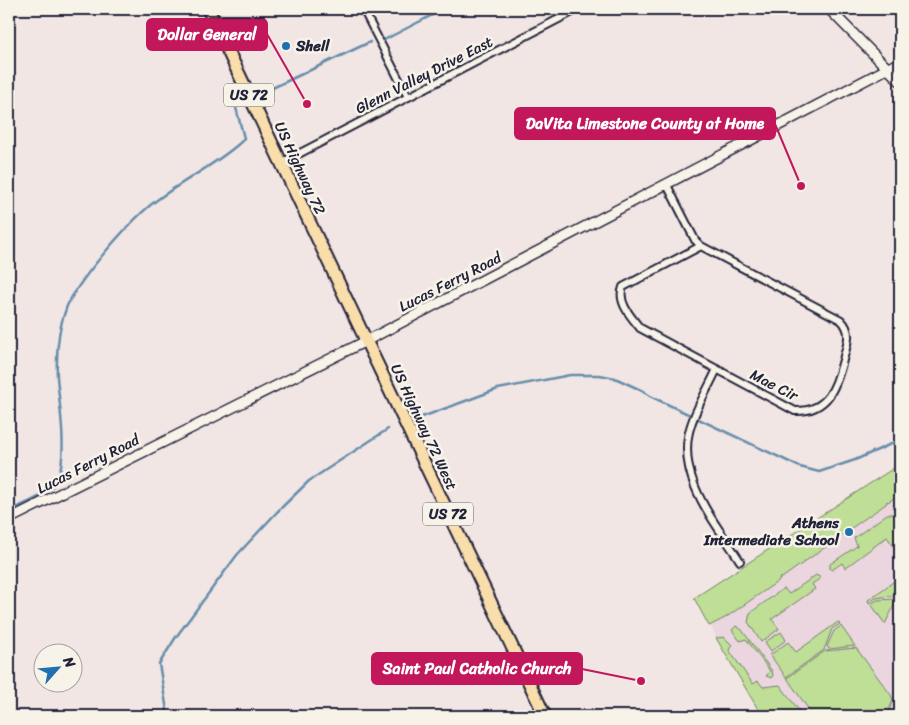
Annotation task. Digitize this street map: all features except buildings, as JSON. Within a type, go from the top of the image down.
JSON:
[{"type":"highway","name":"US Highway 72","points":[[208,9],[366,341]]},
{"type":"highway","name":"US Highway 72 West","points":[[366,341],[545,716]]},
{"type":"street","points":[[362,9],[408,98]]},
{"type":"street","name":"Glenn Valley Drive East","points":[[281,163],[578,9]]},
{"type":"street","points":[[829,9],[900,81]]},
{"type":"street","name":"Lucas Ferry Road","points":[[9,519],[366,341],[668,186],[900,62]]},
{"type":"street","name":"Mae Cir","points":[[668,186],[695,240],[701,246],[841,320],[848,329],[849,338],[836,387],[826,399],[812,409],[794,411],[640,328],[631,317],[620,294],[623,287],[701,246]]},
{"type":"street","points":[[717,369],[692,422],[687,448],[691,476],[697,492],[740,561]]},
{"type":"shaded area","name":"Athens Intermediate School","points":[[900,466],[900,716],[762,716],[694,598]]},
{"type":"green space","points":[[900,464],[900,494],[846,530],[845,533],[782,578],[779,578],[780,580],[725,618],[709,626],[694,598]]},
{"type":"green space","points":[[887,514],[900,517],[900,542],[894,547],[887,537],[845,568],[842,563],[832,570],[830,569],[830,564],[857,546],[854,538]]},
{"type":"green space","points":[[816,575],[821,578],[812,584],[815,589],[772,619],[779,629],[761,642],[748,622],[750,613],[784,588],[789,594]]},
{"type":"green space","points":[[900,577],[900,595],[876,598],[869,603],[868,600]]},
{"type":"green space","points":[[894,599],[896,602],[885,624],[871,604],[877,600]]},
{"type":"green space","points":[[838,622],[840,624],[832,629],[824,650],[786,677],[770,655],[788,642],[796,652]]},
{"type":"green space","points":[[736,626],[742,630],[772,671],[772,678],[766,676],[770,671],[746,639],[740,641],[732,630]]},
{"type":"green space","points":[[841,626],[855,646],[829,649],[827,646],[834,631]]},
{"type":"green space","points":[[781,632],[786,640],[771,651],[765,642]]},
{"type":"green space","points":[[724,637],[732,645],[729,650],[753,684],[758,681],[763,687],[780,685],[803,716],[762,716],[716,638]]},
{"type":"green space","points":[[856,648],[891,695],[893,700],[887,716],[813,716],[787,678],[825,651]]},
{"type":"waterway","points":[[384,40],[444,9]]},
{"type":"waterway","points":[[266,91],[370,42]]},
{"type":"waterway","points":[[9,511],[45,493],[54,485],[59,475],[63,448],[57,377],[57,350],[67,306],[83,280],[134,220],[157,200],[221,158],[241,142],[244,138],[235,104]]},
{"type":"waterway","points":[[422,417],[498,389],[570,375],[600,375],[615,378],[800,467],[819,472],[855,460],[900,440]]},
{"type":"waterway","points":[[168,716],[159,664],[176,637],[237,555],[309,481],[388,429]]},
{"type":"waterway","points":[[9,533],[9,544]]},
{"type":"place","name":"Shell","points":[[286,46]]},
{"type":"place","name":"Dollar General","points":[[307,104]]},
{"type":"place","name":"DaVita Limestone County at Home","points":[[801,186]]},
{"type":"place","name":"Athens Intermediate School","points":[[849,532]]},
{"type":"place","name":"Saint Paul Catholic Church","points":[[641,681]]}]
